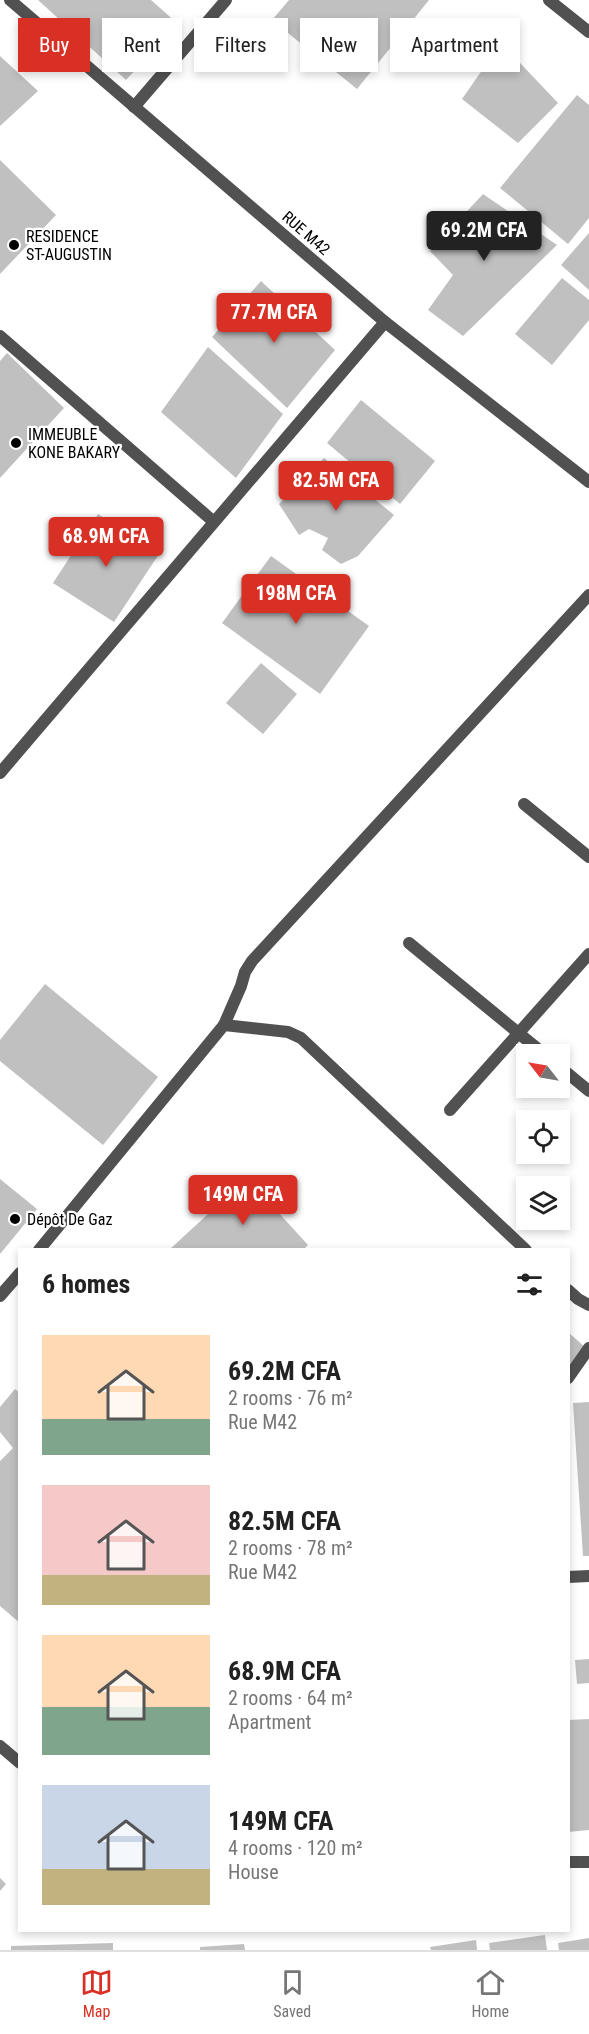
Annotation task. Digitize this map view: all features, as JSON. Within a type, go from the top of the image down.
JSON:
[{"type":"street","name":"RUE M42","points":[[10,0],[385,322],[589,482]]},
{"type":"street","points":[[134,107],[226,0]]},
{"type":"street","points":[[549,0],[589,33]]},
{"type":"street","points":[[0,773],[385,322]]},
{"type":"street","points":[[0,336],[214,522]]},
{"type":"street","points":[[41,1248],[224,1024],[245,972],[252,962],[589,595]]},
{"type":"street","points":[[524,804],[589,857]]},
{"type":"street","points":[[409,943],[532,1044]]},
{"type":"street","points":[[450,1110],[589,954]]},
{"type":"street","points":[[224,1024],[288,1032],[301,1038],[524,1248]]},
{"type":"street","points":[[570,1075],[589,1091]]},
{"type":"street","points":[[0,1296],[18,1275]]},
{"type":"street","points":[[570,1292],[589,1305]]},
{"type":"street","points":[[570,1375],[589,1348]]},
{"type":"street","points":[[570,1577],[589,1576]]},
{"type":"street","points":[[0,1746],[18,1761]]},
{"type":"street","points":[[570,1862],[589,1862]]},
{"type":"building","points":[[38,0],[151,0],[171,18],[102,18],[102,58],[90,47],[90,18],[58,18]]},
{"type":"building","points":[[289,0],[429,0],[414,18],[390,18],[390,48],[378,63],[378,18],[300,18],[300,43],[288,33],[288,18],[274,18]]},
{"type":"building","points":[[0,56],[38,91],[0,126]]},
{"type":"building","points":[[520,63],[558,103],[518,143],[462,99],[481,72],[520,72]]},
{"type":"building","points":[[117,72],[133,72],[126,80]]},
{"type":"building","points":[[336,72],[371,72],[357,89]]},
{"type":"building","points":[[577,95],[589,105],[589,218],[568,244],[500,188]]},
{"type":"building","name":"RESIDENCE ST-AUGUSTIN","points":[[0,160],[56,215],[0,274]]},
{"type":"building","points":[[483,194],[557,245],[463,336],[428,310],[453,275],[430,251]]},
{"type":"building","points":[[589,233],[589,290],[561,265]]},
{"type":"building","points":[[562,278],[589,300],[589,320],[552,365],[515,334]]},
{"type":"building","points":[[261,281],[335,350],[287,408],[212,337]]},
{"type":"building","points":[[208,347],[283,414],[236,478],[161,412]]},
{"type":"building","name":"IMMEUBLE KONE BAKARY","points":[[7,353],[64,408],[0,478],[0,361]]},
{"type":"building","points":[[361,400],[435,461],[400,504],[327,443]]},
{"type":"building","points":[[324,458],[394,515],[358,556],[341,564],[322,550],[328,538],[309,529],[299,535],[279,504]]},
{"type":"building","points":[[98,514],[159,554],[114,622],[53,583]]},
{"type":"building","points":[[271,556],[369,626],[320,694],[222,623]]},
{"type":"building","points":[[261,663],[297,694],[263,734],[226,703]]},
{"type":"building","points":[[45,984],[158,1077],[103,1145],[0,1061],[0,1040]]},
{"type":"building","points":[[247,1178],[308,1245],[305,1248],[171,1248]]},
{"type":"building","points":[[0,1179],[37,1209],[0,1254]]},
{"type":"building","points":[[570,1334],[586,1348],[570,1367]]},
{"type":"building","points":[[15,1389],[18,1391],[18,1621],[0,1606],[0,1461],[13,1448],[0,1432],[0,1407]]},
{"type":"building","points":[[589,1402],[589,1556],[583,1556],[573,1403]]},
{"type":"building","points":[[589,1659],[589,1683],[577,1684],[575,1660]]},
{"type":"building","points":[[589,1719],[589,1830],[570,1832],[570,1720]]},
{"type":"building","points":[[0,1878],[6,1884],[0,1891]]},
{"type":"building","points":[[545,1935],[547,1950],[490,1950],[489,1943]]},
{"type":"building","points":[[589,1938],[589,1950],[559,1950],[558,1943]]},
{"type":"building","points":[[476,1940],[477,1950],[431,1950],[430,1947]]},
{"type":"building","points":[[113,1943],[113,1950],[11,1950],[11,1946]]},
{"type":"building","points":[[244,1944],[245,1950],[200,1950],[200,1947]]},
{"type":"place","name":"RESIDENCE ST-AUGUSTIN","points":[[14,245]]},
{"type":"place","name":"IMMEUBLE KONE BAKARY","points":[[16,443]]},
{"type":"place","name":"Dépôt De Gaz","points":[[15,1219]]}]
